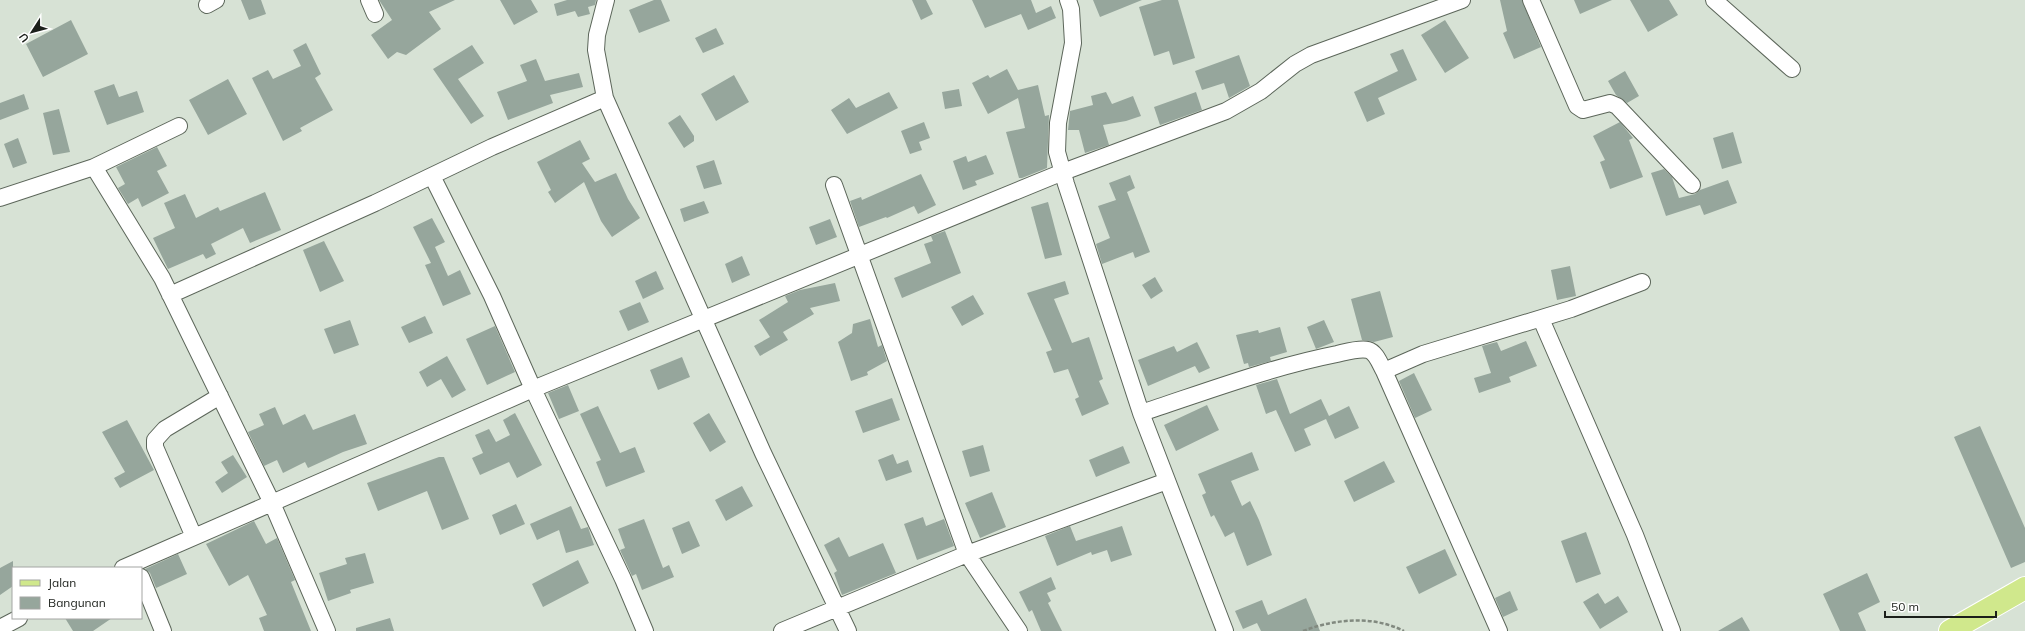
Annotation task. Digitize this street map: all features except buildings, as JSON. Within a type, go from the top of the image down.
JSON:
[{"type":"main road","points":[[1950,631],[1976,625],[2025,588]]},
{"type":"street","points":[[606,0],[597,35],[596,50],[605,98],[763,452],[848,631]]},
{"type":"street","points":[[1068,0],[1071,9],[1073,43],[1058,123],[1057,152],[1141,413],[1225,631]]},
{"type":"street","points":[[132,566],[194,537],[533,389],[1063,172],[1233,108],[1261,91],[1295,64],[1311,55],[1462,0]]},
{"type":"street","points":[[1531,0],[1577,106],[1583,110],[1610,103],[1617,106],[1692,185]]},
{"type":"street","points":[[1714,0],[1792,69]]},
{"type":"street","points":[[170,295],[432,176],[492,147],[605,98]]},
{"type":"street","points":[[0,198],[94,167],[179,126]]},
{"type":"street","points":[[94,167],[162,278],[272,503],[327,631]]},
{"type":"street","points":[[432,176],[492,296],[533,389],[623,579],[645,631]]},
{"type":"street","points":[[834,185],[861,255],[967,554],[1019,631]]},
{"type":"street","points":[[1384,371],[1423,354],[1572,309],[1642,282]]},
{"type":"street","points":[[1541,319],[1635,535],[1672,631]]},
{"type":"street","points":[[1141,413],[1287,366],[1354,351],[1367,350],[1373,353],[1384,371],[1499,631]]},
{"type":"street","points":[[194,537],[160,459],[155,440],[165,429],[220,396]]},
{"type":"street","points":[[782,631],[967,554],[1167,481]]},
{"type":"street","points":[[142,579],[163,631]]},
{"type":"street","points":[[0,628],[18,619]]},
{"type":"path","points":[[1303,631],[1331,622],[1361,620],[1377,621],[1404,631]]}]
